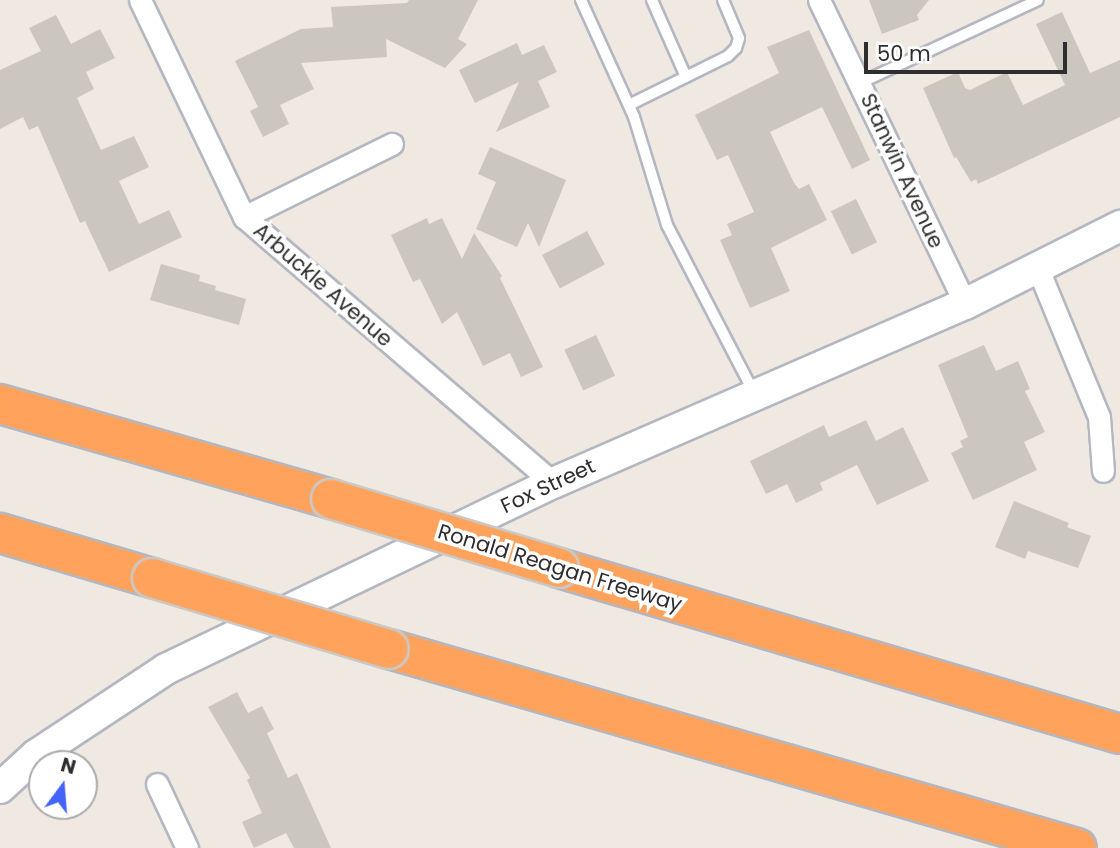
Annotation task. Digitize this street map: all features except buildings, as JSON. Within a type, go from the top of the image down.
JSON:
[{"type":"highway","name":"Ronald Reagan Freeway","points":[[0,404],[331,499],[1120,734]]},
{"type":"highway","points":[[0,533],[389,649],[1077,848]]},
{"type":"main road","name":"Fox Street","points":[[0,788],[36,755],[166,668],[552,483],[965,304],[1120,226]]},
{"type":"street","name":"Arbuckle Avenue","points":[[140,0],[244,217],[552,483]]},
{"type":"street","name":"Stanwin Avenue","points":[[819,0],[965,304]]},
{"type":"street","points":[[244,217],[392,144]]},
{"type":"street","points":[[1038,269],[1099,417],[1103,471]]},
{"type":"street","points":[[158,784],[187,848]]},
{"type":"lane","points":[[581,0],[629,105],[667,225],[755,395]]},
{"type":"lane","points":[[652,0],[685,77]]},
{"type":"lane","points":[[629,105],[728,56],[736,48],[739,38],[723,0]]},
{"type":"lane","points":[[860,83],[1038,0]]}]
